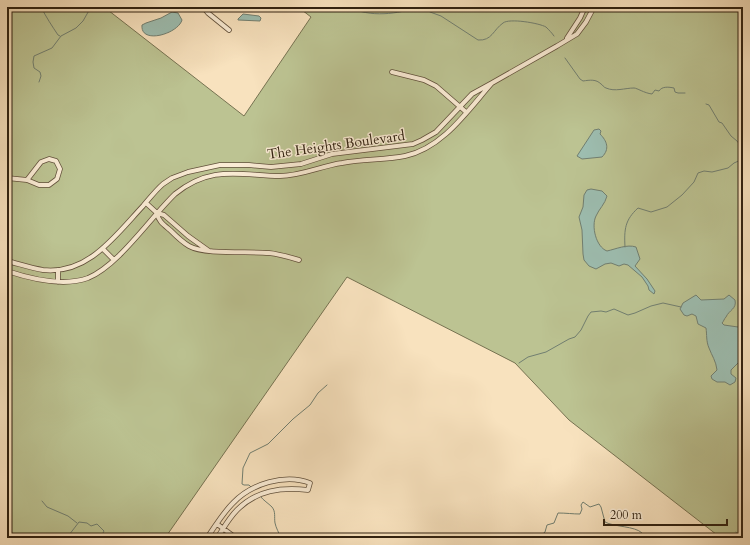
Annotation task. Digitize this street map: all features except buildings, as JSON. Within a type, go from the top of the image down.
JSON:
[{"type":"street","points":[[203,7],[229,30]]},
{"type":"street","name":"The Heights Boulevard","points":[[566,40],[585,7]]},
{"type":"street","name":"The Heights Boulevard","points":[[7,261],[44,270],[58,270],[76,266],[103,249],[168,180],[197,170],[220,165],[274,167],[301,164],[332,154],[404,146],[417,142],[436,132],[475,92],[577,34],[583,27],[594,7]]},
{"type":"street","points":[[392,72],[424,80],[436,86],[466,112]]},
{"type":"street","name":"The Heights Boulevard","points":[[7,271],[38,279],[58,282],[88,278],[114,260],[180,190],[200,179],[222,173],[275,175],[302,173],[342,163],[404,156],[421,151],[443,138],[492,83]]},
{"type":"street","points":[[417,142],[421,151]]},
{"type":"street","points":[[363,151],[364,160]]},
{"type":"street","points":[[7,178],[27,180],[39,185],[49,185],[57,179],[60,169],[56,161],[49,159],[41,162],[27,180]]},
{"type":"street","points":[[274,167],[275,175]]},
{"type":"street","points":[[197,170],[200,179]]},
{"type":"street","points":[[146,203],[157,213],[164,215],[188,236],[209,251]]},
{"type":"street","points":[[157,213],[159,220],[184,243],[194,248],[209,251],[270,253],[299,260]]},
{"type":"street","points":[[103,249],[114,260]]},
{"type":"street","points":[[58,270],[58,282]]},
{"type":"street","points":[[281,480],[283,489]]},
{"type":"street","points":[[213,538],[208,536],[233,503],[249,490],[267,483],[281,480],[304,480],[310,483],[308,490],[292,488],[264,492],[236,511],[217,538]]},
{"type":"street","points":[[237,500],[243,505]]},
{"type":"street","points":[[217,524],[236,538]]},
{"type":"green space","points":[[12,7],[104,7],[244,116],[311,17],[298,7],[743,7],[743,538],[721,538],[569,420],[515,363],[347,277],[165,538],[7,538],[7,14]]},
{"type":"shaded area","points":[[172,12],[178,13],[182,20],[174,30],[153,36],[147,35],[143,31],[142,25]]},
{"type":"shaded area","points":[[243,14],[259,16],[261,18],[260,21],[238,20]]},
{"type":"shaded area","points":[[599,129],[601,131],[600,134],[607,145],[606,151],[602,157],[582,159],[577,156],[594,130]]},
{"type":"shaded area","points":[[591,189],[602,191],[607,196],[605,202],[597,213],[595,220],[594,230],[597,241],[603,249],[607,251],[625,246],[636,247],[640,259],[635,266],[647,279],[655,291],[654,294],[649,290],[642,277],[628,265],[624,264],[619,266],[611,263],[605,264],[596,269],[589,266],[584,260],[582,230],[579,217],[583,207],[584,195],[587,190]]},
{"type":"shaded area","points":[[696,295],[701,300],[724,299],[729,295],[735,300],[735,305],[722,323],[724,325],[738,327],[743,321],[743,338],[739,346],[741,351],[740,361],[731,370],[731,374],[736,378],[735,382],[730,385],[725,382],[717,382],[712,379],[711,376],[717,370],[708,345],[706,328],[698,324],[696,316],[692,314],[687,316],[684,315],[680,309],[683,303]]},
{"type":"waterway","points":[[41,7],[60,36]]},
{"type":"waterway","points":[[39,82],[41,76],[40,72],[34,68],[34,56],[52,48],[61,36],[76,28],[83,21],[91,7]]},
{"type":"waterway","points":[[292,7],[301,7]]},
{"type":"waterway","points":[[349,7],[366,13],[375,14],[402,12],[419,7]]},
{"type":"waterway","points":[[423,7],[430,12],[441,16],[478,40],[486,39],[503,23],[511,21],[542,25],[546,27],[554,36]]},
{"type":"waterway","points":[[565,58],[580,79],[583,81],[597,81],[609,89],[616,90],[634,88],[652,94],[655,90],[659,91],[662,88],[668,87],[674,88],[675,92],[685,93]]},
{"type":"waterway","points":[[706,104],[709,105],[719,122],[722,123],[743,149]]},
{"type":"waterway","points":[[625,247],[626,225],[630,217],[638,208],[651,212],[667,207],[682,195],[694,182],[698,173],[704,171],[712,172],[728,168],[734,163],[743,159]]},
{"type":"waterway","points":[[519,363],[528,357],[546,352],[575,337],[581,330],[591,312],[606,312],[614,309],[628,315],[663,303],[681,307]]},
{"type":"waterway","points":[[252,488],[249,485],[242,484],[243,468],[250,453],[268,444],[293,419],[310,405],[318,393],[327,385]]},
{"type":"waterway","points":[[260,496],[272,507],[275,525],[281,538]]},
{"type":"waterway","points":[[42,501],[47,507],[68,516],[77,523]]},
{"type":"waterway","points":[[538,538],[545,532],[547,525],[554,523],[558,513],[580,514],[582,509],[581,505],[583,502],[590,507],[599,504],[605,522],[635,529],[642,533],[642,538]]},
{"type":"waterway","points":[[69,538],[69,535],[79,522],[87,523],[91,526],[97,524],[104,531],[102,535],[103,538]]},
{"type":"waterway","points":[[736,532],[739,538]]}]
